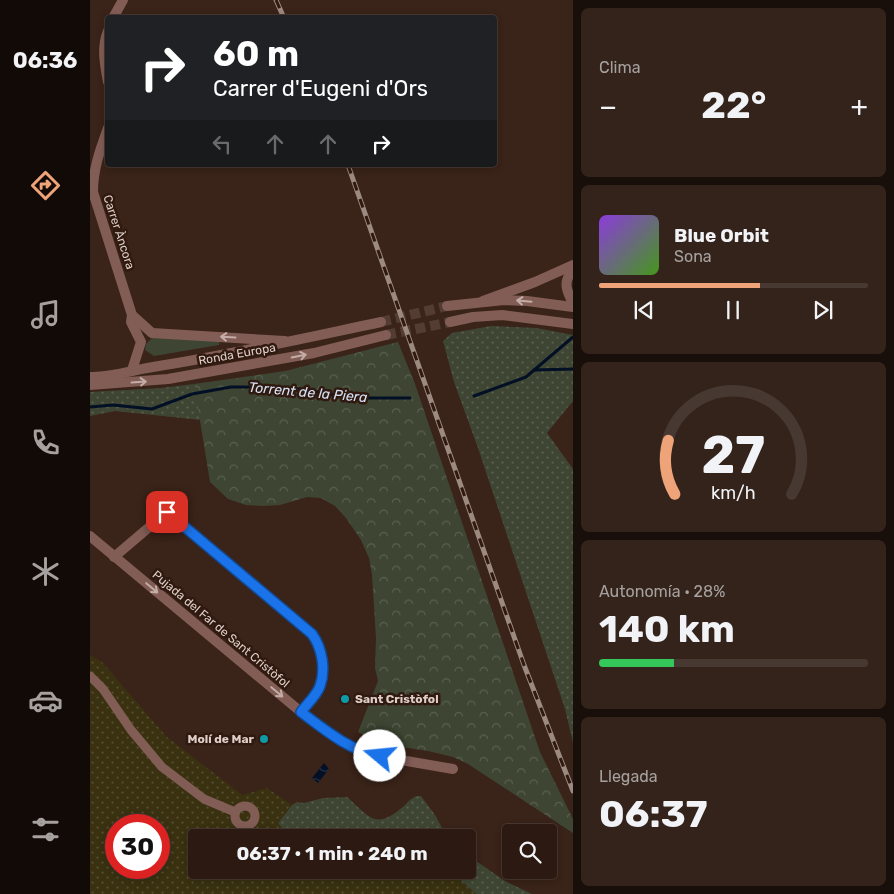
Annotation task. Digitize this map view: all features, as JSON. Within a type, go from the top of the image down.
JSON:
[{"type":"street","points":[[115,15],[123,0]]},
{"type":"street","points":[[105,38],[105,59]]},
{"type":"street","name":"Carrer Àncora","points":[[105,136],[95,163],[93,192],[132,315],[131,322],[140,342]]},
{"type":"street","points":[[482,301],[535,282],[573,265]]},
{"type":"street","points":[[573,272],[568,276],[566,286],[573,303]]},
{"type":"street","points":[[447,306],[482,301],[527,301],[573,308]]},
{"type":"street","points":[[132,315],[152,333],[294,341]]},
{"type":"street","points":[[450,322],[474,317],[502,315],[537,318],[568,324]]},
{"type":"street","name":"Ronda Europa","points":[[90,378],[119,375],[132,370],[294,341],[381,322]]},
{"type":"street","points":[[132,370],[140,342],[152,333]]},
{"type":"street","name":"Ronda Europa","points":[[90,385],[168,379],[314,353],[386,336]]},
{"type":"street","points":[[114,557],[167,512],[312,634],[320,647],[321,680],[319,688],[301,712]]},
{"type":"street","name":"Pujada del Far de Sant Cristòfol","points":[[90,536],[301,712],[338,739],[366,754],[453,769]]},
{"type":"street","points":[[90,676],[103,689],[130,730],[162,767],[204,799],[235,812]]},
{"type":"green space","points":[[491,326],[536,328],[573,335],[573,401],[547,433],[573,469],[573,743],[565,709],[478,448],[454,382],[443,341],[452,333]]},
{"type":"green space","points":[[154,336],[220,340],[219,345],[154,356],[145,350],[146,344]]},
{"type":"green space","points":[[398,342],[415,384],[540,752],[573,819],[573,833],[468,764],[453,757],[428,751],[382,744],[358,732],[378,681],[375,668],[376,638],[372,575],[369,558],[361,540],[335,506],[321,498],[307,497],[280,505],[246,505],[228,499],[210,482],[194,384],[285,371]]},
{"type":"green space","points":[[194,384],[201,420],[115,411],[90,416],[90,392]]},
{"type":"green space","points":[[421,796],[443,829],[282,829],[278,823],[292,805],[297,802],[304,803],[323,798],[347,797],[367,815],[379,819],[394,814],[411,799]]},
{"type":"green space","points":[[476,861],[505,881],[532,894],[476,894],[459,879],[476,879]]},
{"type":"sand","points":[[90,655],[102,662],[167,737],[241,794],[267,788],[292,805],[278,823],[282,829],[188,829],[188,879],[459,879],[476,894],[90,894]]},
{"type":"water","points":[[324,763],[329,769],[318,783],[312,778]]},
{"type":"waterway","name":"Torrent de la Piera","points":[[474,396],[526,377],[573,337]]},
{"type":"waterway","points":[[534,370],[573,369]]},
{"type":"waterway","name":"Torrent de la Piera","points":[[90,407],[113,405],[152,409],[192,394],[231,387],[302,389],[350,398],[410,398]]},
{"type":"tunnel","points":[[381,322],[447,306]]},
{"type":"tunnel","points":[[386,335],[450,322]]},
{"type":"railway","points":[[276,0],[283,15]]},
{"type":"railway","points":[[349,167],[524,665],[573,791]]},
{"type":"place","name":"Sant Cristòfol","points":[[345,699]]},
{"type":"place","name":"Molí de Mar","points":[[264,739]]},
{"type":"route","points":[[167,512],[312,634],[320,647],[321,680],[319,688],[301,712],[338,739],[366,754],[380,756]]}]
